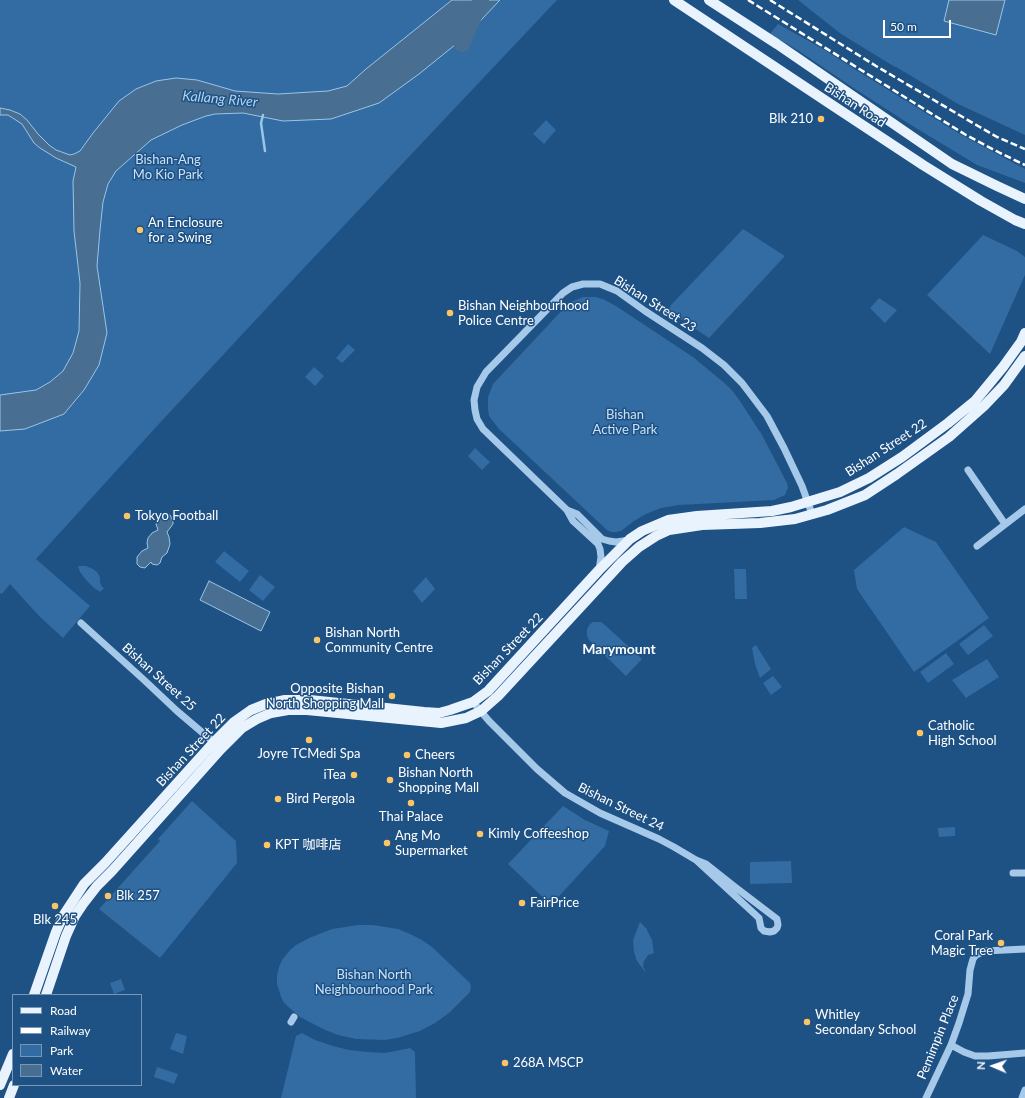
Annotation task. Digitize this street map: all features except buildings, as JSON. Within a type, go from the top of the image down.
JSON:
[{"type":"main road","name":"Bishan Road","points":[[674,0],[923,165],[1015,220],[1025,224]]},
{"type":"main road","name":"Bishan Road","points":[[709,0],[777,44],[952,164],[1025,199]]},
{"type":"main road","points":[[1015,220],[1025,229]]},
{"type":"main road","name":"Bishan Street 22","points":[[46,994],[66,936],[75,916],[83,904],[218,746],[234,722],[251,710],[266,704],[285,700],[315,700],[424,712],[439,712],[473,702],[488,691],[566,608],[599,570],[630,540],[642,531],[668,520],[697,516],[772,511],[840,492],[869,478],[902,457],[976,401],[1021,342],[1025,333]]},
{"type":"main road","name":"Bishan Street 22","points":[[34,994],[63,916],[84,884],[218,746],[242,728],[271,713],[288,710],[307,710],[441,723],[466,718],[481,711],[498,696],[622,562],[656,536],[669,530],[702,525],[760,523],[795,519],[827,510],[864,494],[897,474],[949,438],[1004,385],[1025,356]]},
{"type":"main road","points":[[0,1085],[12,1056]]},
{"type":"main road","points":[[9,1098],[14,1086]]},
{"type":"street","name":"Bishan Street 23","points":[[630,540],[609,542],[602,539],[577,514],[568,510],[483,429],[474,410],[474,400],[477,386],[486,372],[563,293],[572,287],[583,284],[600,284],[616,291],[702,348],[724,365],[742,383],[767,416],[802,486],[812,514]]},
{"type":"street","points":[[968,470],[1005,524]]},
{"type":"street","points":[[977,546],[1025,509]]},
{"type":"street","name":"Bishan Street 23","points":[[568,510],[573,521],[598,544],[601,557],[599,570]]},
{"type":"street","name":"Bishan Street 25","points":[[80,623],[218,746]]},
{"type":"street","name":"Bishan Street 24","points":[[473,702],[488,721],[532,764],[565,793],[600,813],[674,846],[696,860],[759,918],[761,928],[764,931],[770,932],[777,928],[777,919],[706,864],[696,860]]},
{"type":"street","points":[[1013,873],[1025,873]]},
{"type":"street","name":"Pemimpin Place","points":[[926,1098],[951,1045],[959,1023],[968,994],[972,959],[976,955],[985,951],[1025,949]]},
{"type":"street","points":[[951,1045],[975,1056],[1025,1053]]},
{"type":"street","points":[[1022,1098],[1025,1090]]},
{"type":"green space","name":"Bishan-Ang Mo Kio Park","points":[[0,0],[557,0],[303,269],[36,559],[90,606],[63,638],[39,616],[10,584],[2,594],[0,593]]},
{"type":"green space","points":[[798,0],[1025,0],[1025,135],[958,104],[895,67],[841,34]]},
{"type":"green space","points":[[778,24],[823,49],[960,134],[1025,169],[1025,183],[977,165],[911,125],[799,51],[770,34]]},
{"type":"green space","points":[[546,120],[556,130],[544,144],[533,134]]},
{"type":"green space","points":[[743,229],[785,256],[709,338],[668,311],[671,305]]},
{"type":"green space","points":[[983,235],[1017,251],[1025,257],[1025,275],[990,354],[927,295]]},
{"type":"green space","name":"Bishan Active Park","points":[[583,297],[603,299],[616,306],[693,357],[731,389],[762,435],[787,483],[788,488],[785,495],[774,500],[679,505],[661,508],[646,514],[621,531],[611,532],[607,530],[499,429],[489,416],[488,409],[488,397],[493,384],[566,306]]},
{"type":"green space","points":[[879,298],[897,310],[885,323],[870,308]]},
{"type":"green space","points":[[348,344],[355,350],[342,363],[336,358]]},
{"type":"green space","points":[[314,367],[324,376],[315,386],[305,377]]},
{"type":"green space","points":[[475,448],[490,462],[482,470],[468,456]]},
{"type":"green space","points":[[904,527],[936,542],[989,618],[914,672],[857,589],[854,570]]},
{"type":"green space","points":[[224,551],[249,571],[240,582],[215,562]]},
{"type":"green space","points":[[78,566],[86,566],[97,572],[100,577],[102,587],[104,588],[100,592],[86,580],[80,572]]},
{"type":"green space","points":[[734,569],[746,569],[747,599],[735,599]]},
{"type":"green space","points":[[260,575],[275,587],[263,601],[249,590]]},
{"type":"green space","points":[[426,577],[435,589],[422,603],[413,591]]},
{"type":"green space","points":[[593,622],[601,622],[605,625],[642,659],[626,676],[589,640],[587,636],[587,629]]},
{"type":"green space","points":[[984,625],[993,636],[968,655],[959,644]]},
{"type":"green space","points":[[756,645],[771,669],[760,678],[755,664],[752,648]]},
{"type":"green space","points":[[946,653],[954,664],[928,683],[920,672]]},
{"type":"green space","points":[[987,659],[999,677],[966,698],[952,680]]},
{"type":"green space","points":[[773,676],[782,687],[771,695],[763,683]]},
{"type":"green space","points":[[192,801],[236,841],[237,863],[160,958],[99,909],[160,841],[158,839]]},
{"type":"green space","points":[[563,806],[585,820],[609,831],[605,846],[551,905],[508,864]]},
{"type":"green space","points":[[955,827],[955,836],[939,837],[938,828]]},
{"type":"green space","points":[[791,861],[792,883],[750,884],[750,862]]},
{"type":"green space","points":[[640,922],[646,928],[652,940],[654,953],[648,955],[644,961],[643,966],[646,973],[637,961],[634,952],[633,940]]},
{"type":"green space","name":"Bishan North Neighbourhood Park","points":[[358,925],[373,925],[398,929],[422,940],[432,947],[470,983],[470,992],[449,1013],[435,1023],[420,1031],[385,1040],[356,1039],[338,1035],[300,1017],[284,1003],[281,997],[277,984],[277,975],[282,960],[296,945],[309,938],[332,929]]},
{"type":"green space","points":[[121,979],[125,990],[114,994],[110,983]]},
{"type":"green space","points":[[176,1033],[187,1036],[183,1054],[170,1049]]},
{"type":"green space","points":[[302,1033],[315,1040],[349,1050],[385,1053],[410,1048],[415,1052],[416,1098],[281,1098],[296,1036]]},
{"type":"green space","points":[[157,1067],[178,1074],[174,1084],[154,1077]]},
{"type":"water","name":"Kallang River","points":[[452,0],[500,0],[466,36],[419,74],[379,103],[331,119],[283,121],[243,113],[215,114],[206,116],[182,125],[151,140],[116,171],[108,184],[103,202],[100,230],[97,266],[107,333],[99,365],[84,390],[64,414],[25,429],[0,431],[0,395],[36,390],[50,382],[63,371],[73,353],[79,331],[80,283],[74,231],[73,181],[76,167],[56,158],[40,148],[34,143],[22,124],[8,115],[0,115],[0,108],[20,114],[49,145],[56,150],[70,155],[80,151],[119,101],[136,89],[156,81],[176,78],[197,80],[235,91],[278,94],[328,91],[347,86]]},
{"type":"water","points":[[949,0],[1005,0],[996,35],[944,21]]},
{"type":"water","points":[[165,513],[170,515],[173,521],[173,524],[167,532],[170,544],[167,553],[162,557],[160,563],[157,565],[152,564],[151,562],[145,568],[140,567],[137,564],[137,557],[142,551],[148,548],[148,538],[152,533],[158,530],[156,524],[159,516]]},
{"type":"water","points":[[209,581],[270,612],[261,631],[200,600]]},
{"type":"waterway","points":[[462,44],[481,0]]},
{"type":"waterway","points":[[263,115],[261,123],[265,151]]},
{"type":"railway","points":[[748,0],[966,135],[1025,165]]},
{"type":"railway","points":[[770,0],[876,66],[978,126],[997,137],[1025,149]]},
{"type":"place","name":"Blk 210","points":[[821,119]]},
{"type":"place","name":"An Enclosure for a Swing","points":[[140,230]]},
{"type":"place","name":"Bishan Neighbourhood Police Centre","points":[[450,313]]},
{"type":"place","name":"Tokyo Football","points":[[127,516]]},
{"type":"place","name":"Bishan North Community Centre","points":[[317,640]]},
{"type":"place","name":"Opposite Bishan North Shopping Mall","points":[[392,696]]},
{"type":"place","name":"Catholic High School","points":[[920,733]]},
{"type":"place","name":"Joyre TCMedi Spa","points":[[309,740]]},
{"type":"place","name":"Cheers","points":[[407,755]]},
{"type":"place","name":"iTea","points":[[354,775]]},
{"type":"place","name":"Bishan North Shopping Mall","points":[[390,780]]},
{"type":"place","name":"Bird Pergola","points":[[278,799]]},
{"type":"place","name":"Thai Palace","points":[[411,803]]},
{"type":"place","name":"Kimly Coffeeshop","points":[[480,834]]},
{"type":"place","name":"Ang Mo Supermarket","points":[[387,843]]},
{"type":"place","name":"KPT 咖啡店","points":[[267,845]]},
{"type":"place","name":"Blk 257","points":[[108,896]]},
{"type":"place","name":"FairPrice","points":[[522,903]]},
{"type":"place","name":"Blk 245","points":[[55,906]]},
{"type":"place","name":"Coral Park Magic Tree","points":[[1001,943]]},
{"type":"place","name":"Whitley Secondary School","points":[[807,1022]]},
{"type":"place","name":"268A MSCP","points":[[505,1063]]},
{"type":"district","name":"Marymount","points":[[619,649]]}]
